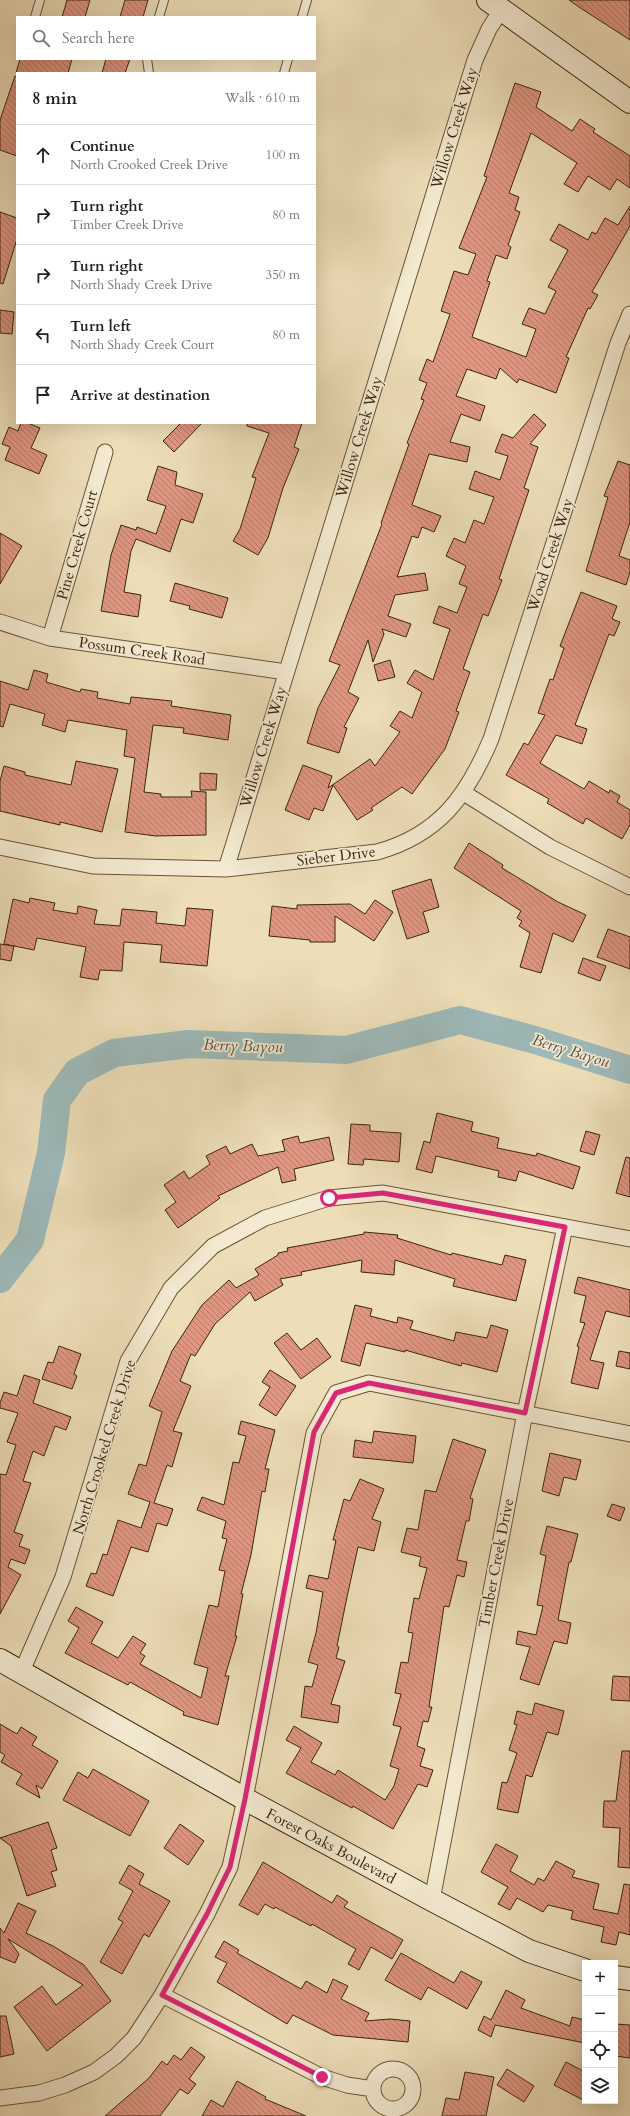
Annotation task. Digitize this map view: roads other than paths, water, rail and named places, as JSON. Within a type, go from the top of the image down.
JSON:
[{"type":"street","points":[[494,5],[630,102]]},
{"type":"street","name":"Willow Creek Way","points":[[226,869],[476,60],[489,28],[494,5]]},
{"type":"street","name":"Wood Creek Way","points":[[464,793],[479,769],[491,739],[624,345],[630,314]]},
{"type":"street","name":"Pine Creek Court","points":[[50,638],[104,452]]},
{"type":"street","name":"Possum Creek Road","points":[[0,622],[50,638],[286,672]]},
{"type":"street","points":[[464,793],[550,847],[630,887]]},
{"type":"street","name":"Sieber Drive","points":[[0,847],[93,866],[226,869],[354,856],[399,846],[422,834],[464,793]]},
{"type":"street","name":"North Crooked Creek Drive","points":[[22,1672],[63,1577],[128,1361],[170,1288],[213,1246],[265,1218],[329,1198],[383,1193],[630,1239]]},
{"type":"street","name":"Timber Creek Drive","points":[[432,1900],[525,1413],[565,1227]]},
{"type":"street","points":[[0,2098],[39,2093],[64,2085],[94,2072],[116,2056],[134,2038],[162,1995],[207,1914],[230,1867],[245,1799],[314,1432],[336,1393],[369,1383],[630,1434]]},
{"type":"street","name":"Forest Oaks Boulevard","points":[[0,1660],[245,1799],[432,1900],[529,1951],[582,1969]]},
{"type":"street","points":[[618,1977],[630,1979]]},
{"type":"street","points":[[162,1995],[322,2077],[348,2085],[373,2089]]},
{"type":"lane","points":[[35,16],[40,0]]},
{"type":"lane","points":[[159,16],[164,0]]},
{"type":"lane","points":[[302,16],[307,0]]},
{"type":"lane","points":[[147,60],[149,72]]},
{"type":"lane","points":[[284,72],[288,60]]},
{"type":"waterway","name":"Berry Bayou","points":[[0,1279],[30,1240],[51,1153],[57,1100],[77,1072],[114,1053],[189,1044],[346,1050],[460,1020],[535,1040],[630,1070]]}]
